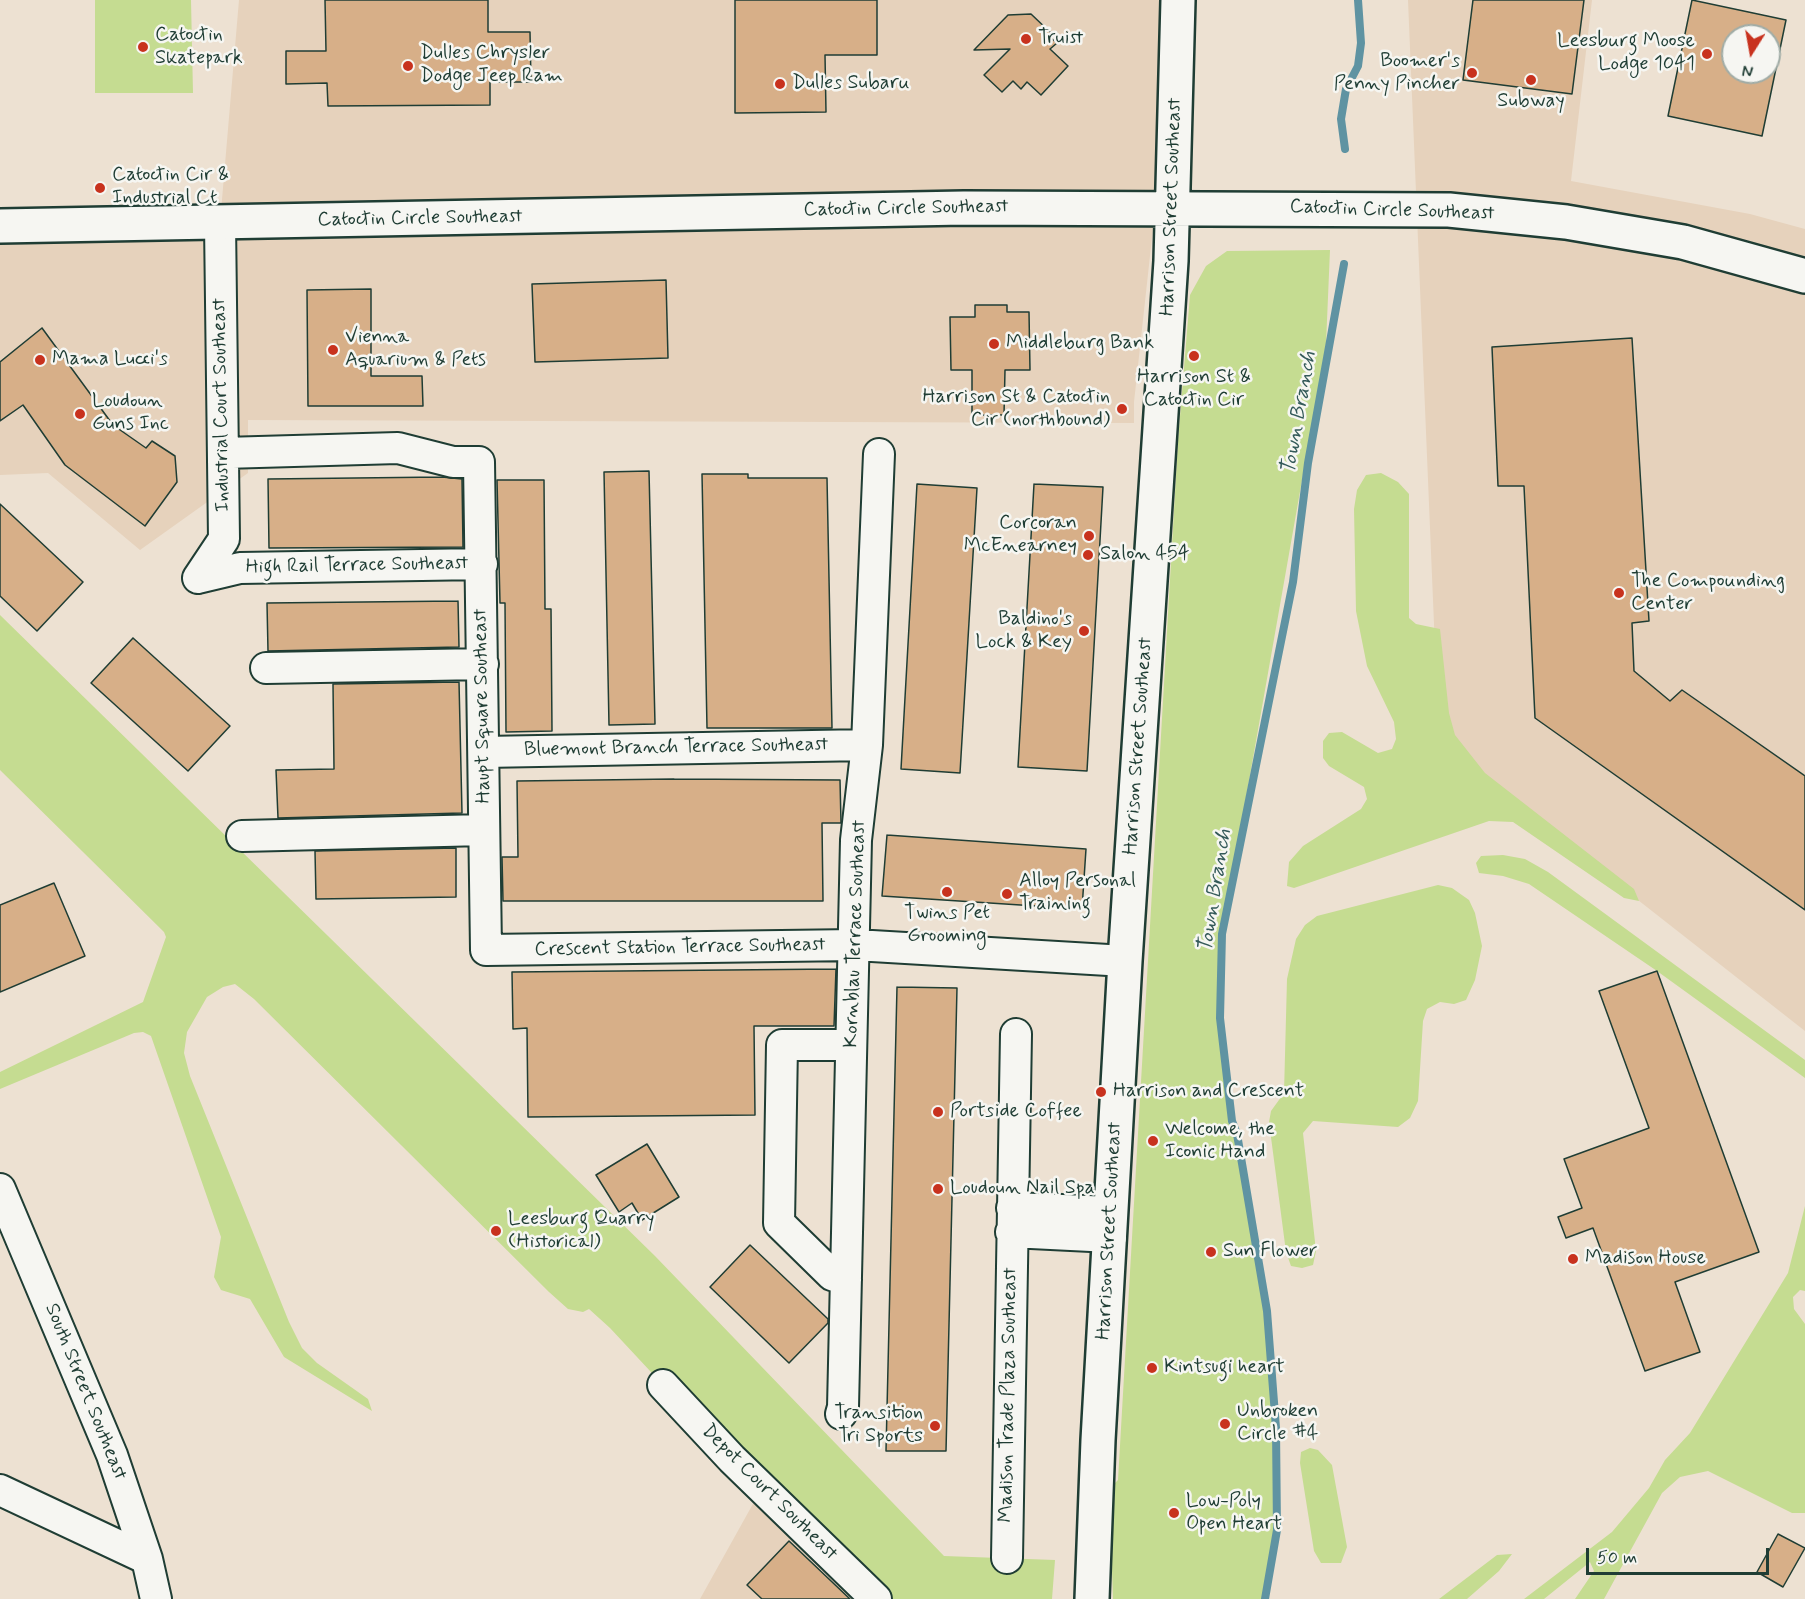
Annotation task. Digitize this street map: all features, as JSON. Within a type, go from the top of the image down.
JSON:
[{"type":"main road","name":"Harrison Street Southeast","points":[[1092,1599],[1098,1440],[1112,1224],[1125,961],[1174,207],[1178,0]]},
{"type":"main road","name":"Catoctin Circle Southeast","points":[[0,226],[952,208],[1174,207],[1449,210],[1510,214],[1683,242],[1805,276]]},
{"type":"street","name":"Industrial Court Southeast","points":[[198,579],[224,539],[220,223]]},
{"type":"street","name":"Haupt Square Southeast","points":[[224,453],[406,448],[453,462],[479,462],[486,950]]},
{"type":"street","name":"Kornblau Terrace Southeast","points":[[841,1414],[843,1407],[856,840],[867,745],[879,454]]},
{"type":"street","name":"High Rail Terrace Southeast","points":[[198,579],[240,568],[482,564]]},
{"type":"street","points":[[266,668],[483,664]]},
{"type":"street","name":"Bluemont Branch Terrace Southeast","points":[[484,752],[867,745]]},
{"type":"street","points":[[242,836],[484,830]]},
{"type":"street","name":"Crescent Station Terrace Southeast","points":[[486,950],[855,945],[1125,961]]},
{"type":"street","name":"Madison Trade Plaza Southeast","points":[[1007,1558],[1016,1034]]},
{"type":"street","points":[[846,1280],[832,1275],[779,1223],[782,1046],[851,1045]]},
{"type":"street","name":"South Street Southeast","points":[[0,1189],[112,1455],[147,1559],[156,1599]]},
{"type":"street","points":[[1012,1220],[1112,1224]]},
{"type":"street","name":"Depot Court Southeast","points":[[663,1385],[732,1459],[876,1599]]},
{"type":"street","points":[[0,1490],[147,1559]]},
{"type":"shaded area","points":[[239,0],[1178,0],[1134,402],[1134,423],[248,420],[248,473],[140,550],[48,473],[0,475],[0,228],[220,223]]},
{"type":"shaded area","points":[[1408,0],[1592,0],[1571,181],[1750,214],[1805,229],[1805,1031],[1439,744]]},
{"type":"shaded area","points":[[754,1502],[854,1599],[700,1599]]},
{"type":"green space","name":"Catoctin Skatepark","points":[[95,0],[191,0],[193,93],[95,93]]},
{"type":"green space","points":[[1330,250],[1326,344],[1222,934],[1220,1018],[1232,1121],[1237,1134],[1267,1311],[1276,1428],[1277,1530],[1265,1599],[1113,1599],[1109,1489],[1118,1480],[1178,441],[1190,295],[1206,266],[1227,251]]},
{"type":"green space","points":[[1381,473],[1398,482],[1409,494],[1409,618],[1416,624],[1440,629],[1449,713],[1455,735],[1485,773],[1634,889],[1639,901],[1624,898],[1513,822],[1489,821],[1294,888],[1287,886],[1289,862],[1303,846],[1361,809],[1367,799],[1364,787],[1329,766],[1323,758],[1323,741],[1329,733],[1342,732],[1378,753],[1392,749],[1396,739],[1394,722],[1367,666],[1356,611],[1354,509],[1357,490],[1366,475]]},
{"type":"green space","points":[[0,615],[655,1256],[944,1556],[1055,1560],[1052,1599],[876,1599],[732,1459],[610,1328],[589,1309],[583,1312],[568,1309],[549,1292],[254,999],[235,984],[223,987],[207,997],[187,1032],[184,1053],[190,1076],[289,1322],[302,1348],[317,1363],[368,1399],[372,1411],[284,1357],[250,1299],[221,1290],[214,1277],[221,1237],[151,1036],[143,1032],[134,1033],[0,1089],[0,1072],[143,1002],[166,937],[164,932],[0,770]]},
{"type":"green space","points":[[1503,855],[1525,859],[1548,872],[1805,1060],[1805,1078],[1657,971],[1529,884],[1503,876],[1479,873],[1476,863],[1481,856]]},
{"type":"green space","points":[[1438,885],[1452,888],[1469,900],[1475,913],[1482,946],[1475,980],[1466,1000],[1454,1004],[1440,1002],[1427,1009],[1423,1021],[1418,1101],[1410,1118],[1398,1127],[1313,1121],[1303,1133],[1316,1251],[1313,1265],[1302,1268],[1291,1266],[1286,1252],[1269,1122],[1271,1111],[1284,1093],[1287,979],[1296,939],[1305,925],[1317,916]]},
{"type":"green space","points":[[1805,1206],[1805,1291],[1800,1290],[1793,1297],[1794,1309],[1805,1324],[1805,1513],[1792,1513],[1708,1471],[1680,1477],[1662,1493],[1604,1599],[1575,1599],[1594,1571],[1590,1562],[1544,1599],[1524,1599],[1612,1532],[1649,1488],[1665,1460],[1690,1433],[1788,1273]]},
{"type":"green space","points":[[1310,1448],[1318,1450],[1332,1465],[1347,1547],[1341,1563],[1321,1563],[1314,1551],[1300,1463],[1301,1452]]},
{"type":"green space","points":[[1512,1554],[1499,1571],[1467,1599],[1439,1599],[1497,1555]]},
{"type":"building","name":"Dulles Chrysler Dodge Jeep Ram","points":[[325,0],[488,0],[488,32],[530,32],[531,82],[490,82],[490,105],[328,106],[327,83],[286,84],[286,51],[326,51]]},
{"type":"building","name":"Dulles Subaru","points":[[735,0],[877,0],[877,55],[825,55],[826,112],[735,113]]},
{"type":"building","points":[[1473,0],[1584,0],[1572,94],[1463,80]]},
{"type":"building","name":"Leesburg Moose Lodge 1041","points":[[1692,0],[1786,20],[1781,44],[1781,24],[1721,24],[1721,84],[1773,84],[1762,136],[1668,116]]},
{"type":"building","points":[[1031,14],[1052,34],[1050,37],[1057,43],[1050,49],[1068,66],[1041,95],[1027,82],[1021,89],[1013,81],[1002,92],[984,75],[1010,49],[974,50],[1008,15]]},
{"type":"building","points":[[666,280],[668,358],[535,362],[532,284]]},
{"type":"building","points":[[371,289],[371,376],[422,376],[423,406],[308,406],[307,290]]},
{"type":"building","points":[[975,305],[1007,305],[1007,312],[1029,312],[1030,370],[1005,370],[1004,415],[972,415],[972,370],[951,370],[950,317],[975,317]]},
{"type":"building","points":[[42,328],[113,425],[146,448],[152,441],[175,456],[177,482],[145,526],[65,465],[23,405],[0,421],[0,362]]},
{"type":"building","points":[[1632,338],[1649,621],[1632,623],[1634,671],[1670,701],[1682,690],[1805,776],[1805,910],[1535,718],[1524,486],[1498,486],[1492,347]]},
{"type":"building","points":[[649,471],[655,724],[609,725],[604,472]]},
{"type":"building","points":[[702,474],[748,474],[748,478],[827,478],[832,728],[707,728]]},
{"type":"building","points":[[442,477],[462,479],[463,547],[269,548],[268,479]]},
{"type":"building","points":[[497,480],[544,480],[545,609],[551,609],[552,731],[506,732],[505,603],[500,603]]},
{"type":"building","points":[[917,484],[977,488],[960,773],[901,769]]},
{"type":"building","points":[[1034,484],[1103,487],[1087,771],[1018,767]]},
{"type":"building","points":[[0,504],[83,582],[37,631],[0,596]]},
{"type":"building","points":[[458,601],[459,647],[268,651],[267,603]]},
{"type":"building","points":[[133,638],[230,726],[188,771],[91,683]]},
{"type":"building","points":[[459,682],[462,813],[278,818],[276,770],[334,769],[333,684]]},
{"type":"building","points":[[840,780],[841,823],[822,823],[823,901],[503,901],[502,857],[518,857],[517,781]]},
{"type":"building","points":[[887,835],[1086,849],[1082,909],[882,896]]},
{"type":"building","points":[[456,848],[456,897],[316,899],[315,851]]},
{"type":"building","points":[[54,883],[85,956],[0,992],[0,905]]},
{"type":"building","points":[[836,969],[834,1026],[754,1026],[755,1115],[528,1117],[527,1028],[513,1029],[512,972]]},
{"type":"building","points":[[1657,971],[1759,1252],[1675,1282],[1700,1352],[1645,1371],[1593,1228],[1566,1238],[1558,1217],[1582,1208],[1564,1159],[1649,1128],[1599,991]]},
{"type":"building","points":[[897,987],[957,988],[946,1451],[886,1451]]},
{"type":"building","points":[[647,1144],[679,1197],[642,1220],[632,1203],[619,1212],[596,1175]]},
{"type":"building","points":[[750,1245],[828,1319],[828,1323],[789,1363],[710,1287]]},
{"type":"building","points":[[1778,1534],[1805,1548],[1783,1587],[1757,1572]]},
{"type":"building","points":[[789,1541],[850,1599],[762,1599],[747,1585]]},
{"type":"waterway","name":"Town Branch","points":[[1345,149],[1341,119],[1346,89],[1358,66],[1361,43],[1358,0]]},
{"type":"waterway","name":"Town Branch","points":[[1265,1599],[1277,1530],[1276,1428],[1267,1311],[1237,1134],[1232,1121],[1220,1018],[1222,934],[1293,582],[1308,463],[1344,264]]},
{"type":"place","name":"Truist","points":[[1026,39]]},
{"type":"place","name":"Catoctin Skatepark","points":[[143,47]]},
{"type":"place","name":"Leesburg Moose Lodge 1041","points":[[1707,54]]},
{"type":"place","name":"Dulles Chrysler Dodge Jeep Ram","points":[[408,66]]},
{"type":"place","name":"Boomer's Penny Pincher","points":[[1472,73]]},
{"type":"place","name":"Subway","points":[[1531,80]]},
{"type":"place","name":"Dulles Subaru","points":[[780,84]]},
{"type":"place","name":"Catoctin Cir & Industrial Ct","points":[[100,188]]},
{"type":"place","name":"Middleburg Bank","points":[[994,344]]},
{"type":"place","name":"Vienna Aquarium & Pets","points":[[333,350]]},
{"type":"place","name":"Harrison St & Catoctin Cir","points":[[1194,356]]},
{"type":"place","name":"Mama Lucci's","points":[[40,360]]},
{"type":"place","name":"Harrison St & Catoctin Cir (northbound)","points":[[1122,409]]},
{"type":"place","name":"Loudoun Guns Inc","points":[[80,414]]},
{"type":"place","name":"Corcoran McEnearney","points":[[1089,536]]},
{"type":"place","name":"Salon 454","points":[[1088,555]]},
{"type":"place","name":"The Compounding Center","points":[[1619,593]]},
{"type":"place","name":"Baldino's Lock & Key","points":[[1084,631]]},
{"type":"place","name":"Twins Pet Grooming","points":[[947,892]]},
{"type":"place","name":"Alloy Personal Training","points":[[1007,894]]},
{"type":"place","name":"Harrison and Crescent","points":[[1101,1092]]},
{"type":"place","name":"Portside Coffee","points":[[938,1112]]},
{"type":"place","name":"Welcome, the Iconic Hand","points":[[1153,1141]]},
{"type":"place","name":"Loudoun Nail Spa","points":[[938,1189]]},
{"type":"place","name":"Leesburg Quarry (Historical)","points":[[496,1231]]},
{"type":"place","name":"Sun Flower","points":[[1211,1252]]},
{"type":"place","name":"Madison House","points":[[1573,1259]]},
{"type":"place","name":"Kintsugi heart","points":[[1152,1368]]},
{"type":"place","name":"Unbroken Circle #4","points":[[1225,1424]]},
{"type":"place","name":"Transition Tri Sports","points":[[935,1426]]},
{"type":"place","name":"Low-Poly Open Heart","points":[[1174,1513]]}]
